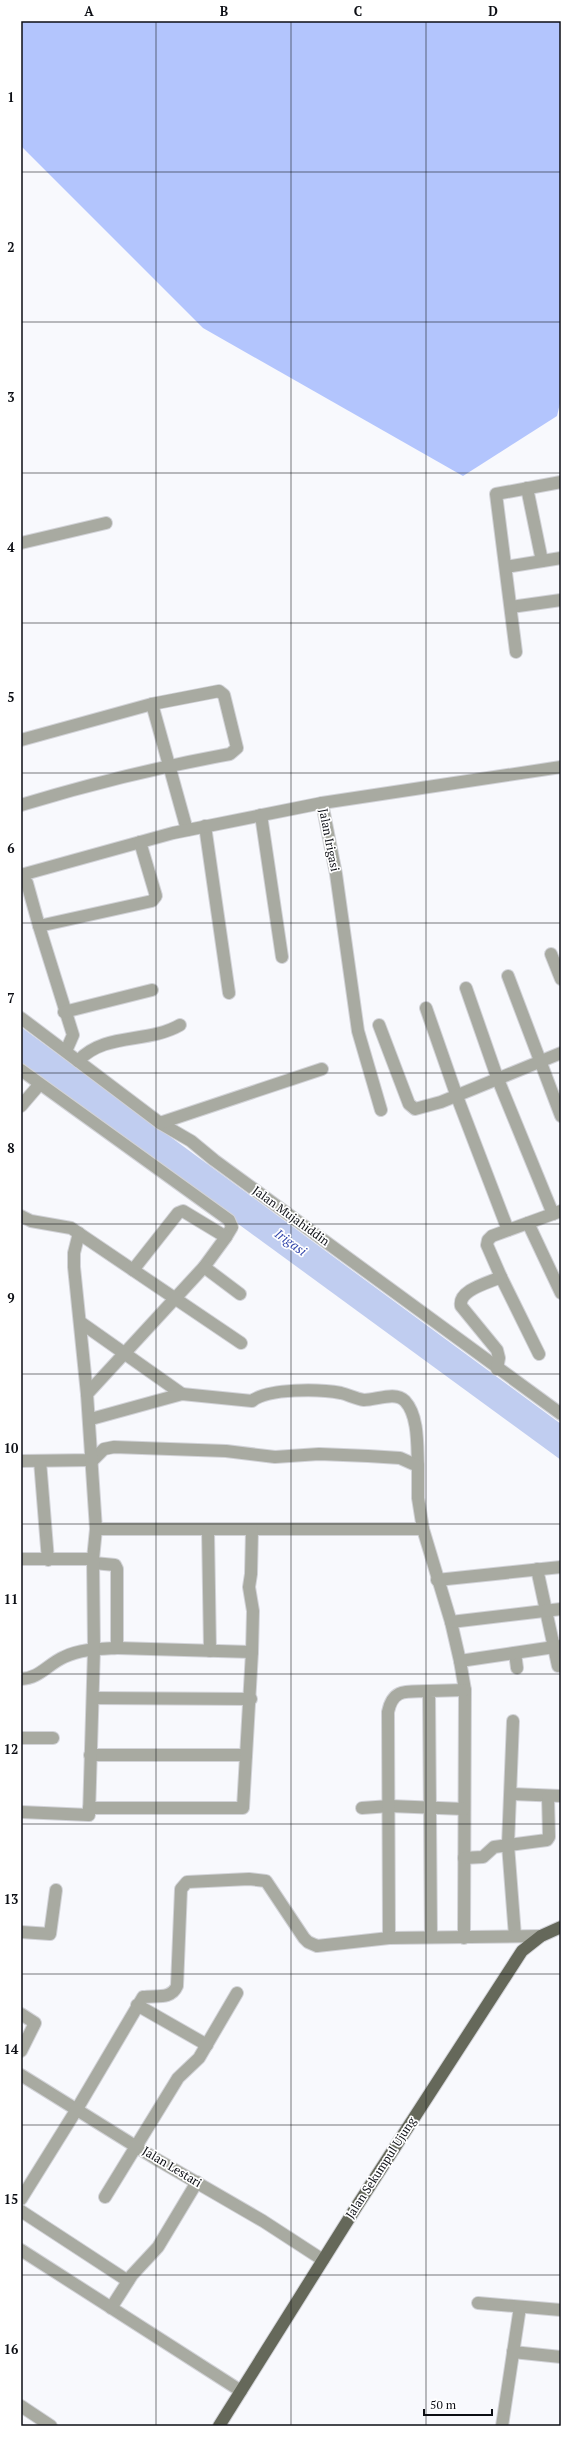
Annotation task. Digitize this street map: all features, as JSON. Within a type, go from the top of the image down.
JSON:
[{"type":"main road","name":"Jalan Sekumpul Ujung","points":[[224,2424],[241,2391],[322,2260],[522,1951],[541,1936],[561,1927]]},
{"type":"street","points":[[516,652],[496,494],[561,482]]},
{"type":"street","points":[[527,488],[542,561]]},
{"type":"street","points":[[21,543],[106,523]]},
{"type":"street","points":[[506,566],[561,558]]},
{"type":"street","points":[[510,607],[561,600]]},
{"type":"street","points":[[21,740],[152,704],[215,691],[222,692],[224,695],[237,744],[236,750],[230,754],[169,765],[21,805]]},
{"type":"street","points":[[152,704],[187,830]]},
{"type":"street","points":[[322,803],[561,766]]},
{"type":"street","name":"Jalan Irigasi","points":[[21,877],[140,842],[187,830],[322,803],[336,874],[358,1032],[381,1110]]},
{"type":"street","points":[[261,815],[282,957]]},
{"type":"street","points":[[205,826],[229,993]]},
{"type":"street","points":[[39,926],[156,900],[140,842]]},
{"type":"street","points":[[21,877],[27,883],[64,1012],[73,1035],[66,1051]]},
{"type":"street","points":[[551,954],[561,979]]},
{"type":"street","points":[[508,976],[539,1062],[561,1116]]},
{"type":"street","points":[[466,988],[498,1077],[557,1212],[508,1230],[488,1240],[487,1245],[539,1354]]},
{"type":"street","points":[[64,1012],[152,990]]},
{"type":"street","points":[[426,1008],[456,1094],[508,1230]]},
{"type":"street","name":"Jalan Mujahiddin","points":[[21,1018],[160,1123],[192,1141],[214,1160],[316,1233],[497,1369],[561,1414]]},
{"type":"street","points":[[78,1061],[94,1048],[123,1040],[166,1033],[180,1024]]},
{"type":"street","points":[[379,1025],[411,1107],[423,1108],[561,1053]]},
{"type":"street","points":[[160,1123],[322,1069]]},
{"type":"street","points":[[21,1070],[229,1220],[232,1227],[204,1267],[87,1394]]},
{"type":"street","points":[[21,1106],[40,1085]]},
{"type":"street","points":[[133,1270],[181,1211],[188,1212],[226,1237]]},
{"type":"street","points":[[21,1216],[31,1221],[71,1228],[176,1297],[241,1344]]},
{"type":"street","points":[[528,1223],[561,1293]]},
{"type":"street","points":[[21,1812],[88,1815],[89,1808],[93,1698],[94,1561],[96,1529],[90,1419],[74,1267],[74,1253],[79,1233]]},
{"type":"street","points":[[204,1267],[240,1294]]},
{"type":"street","points":[[497,1369],[499,1358],[497,1350],[461,1306],[460,1301],[462,1295],[501,1277]]},
{"type":"street","points":[[80,1322],[182,1394]]},
{"type":"street","points":[[90,1419],[182,1394],[252,1401],[259,1395],[269,1392],[324,1391],[341,1393],[364,1400],[396,1396],[407,1402],[412,1415],[416,1434],[418,1498],[423,1529],[450,1622],[460,1661],[465,1690],[464,1938]]},
{"type":"street","points":[[21,1461],[93,1460],[104,1449],[114,1447],[226,1451],[275,1457],[319,1454],[400,1458],[418,1466]]},
{"type":"street","points":[[40,1461],[48,1560]]},
{"type":"street","points":[[96,1529],[423,1529]]},
{"type":"street","points":[[208,1530],[210,1651]]},
{"type":"street","points":[[89,1808],[243,1808],[251,1699],[253,1611],[249,1587],[251,1574],[252,1530]]},
{"type":"street","points":[[21,1559],[94,1561],[115,1565],[117,1569],[117,1648]]},
{"type":"street","points":[[437,1580],[561,1567]]},
{"type":"street","points":[[537,1569],[546,1610],[558,1647],[558,1666]]},
{"type":"street","points":[[450,1622],[561,1609]]},
{"type":"street","points":[[460,1661],[558,1647]]},
{"type":"street","points":[[21,1679],[39,1675],[63,1657],[94,1649],[117,1648],[252,1652]]},
{"type":"street","points":[[515,1653],[517,1668]]},
{"type":"street","points":[[389,1938],[390,1806],[388,1712],[390,1701],[404,1692],[465,1690]]},
{"type":"street","points":[[429,1691],[431,1938]]},
{"type":"street","points":[[93,1698],[251,1699]]},
{"type":"street","points":[[513,1721],[512,1794],[508,1845],[515,1936]]},
{"type":"street","points":[[21,1738],[53,1738]]},
{"type":"street","points":[[90,1755],[246,1755]]},
{"type":"street","points":[[512,1794],[561,1796]]},
{"type":"street","points":[[464,1858],[483,1857],[494,1847],[547,1840],[549,1837],[548,1796]]},
{"type":"street","points":[[362,1808],[390,1806],[430,1809],[464,1809]]},
{"type":"street","points":[[21,2199],[77,2109],[137,2005],[143,1997],[170,1995],[174,1992],[177,1986],[181,1890],[187,1882],[250,1879],[266,1881],[304,1938],[308,1942],[317,1946],[389,1938],[541,1936]]},
{"type":"street","points":[[21,1932],[50,1934],[56,1890]]},
{"type":"street","points":[[105,2197],[138,2146],[178,2078],[192,2066],[207,2045],[237,1993]]},
{"type":"street","points":[[137,2005],[207,2045]]},
{"type":"street","points":[[21,2014],[35,2023],[21,2051]]},
{"type":"street","name":"Jalan Lestari","points":[[21,2075],[282,2233],[322,2260]]},
{"type":"street","points":[[112,2308],[142,2262],[158,2247],[197,2182]]},
{"type":"street","points":[[21,2210],[128,2282]]},
{"type":"street","points":[[21,2250],[241,2391]]},
{"type":"street","points":[[478,2303],[520,2308],[561,2310]]},
{"type":"street","points":[[502,2426],[520,2308]]},
{"type":"street","points":[[513,2352],[561,2357]]},
{"type":"street","points":[[21,2406],[51,2426]]},
{"type":"shaded area","points":[[21,21],[561,21],[561,399],[557,416],[463,476],[203,328],[21,146]]},
{"type":"water","name":"Irigasi","points":[[21,1027],[561,1424],[561,1460],[21,1065]]}]
